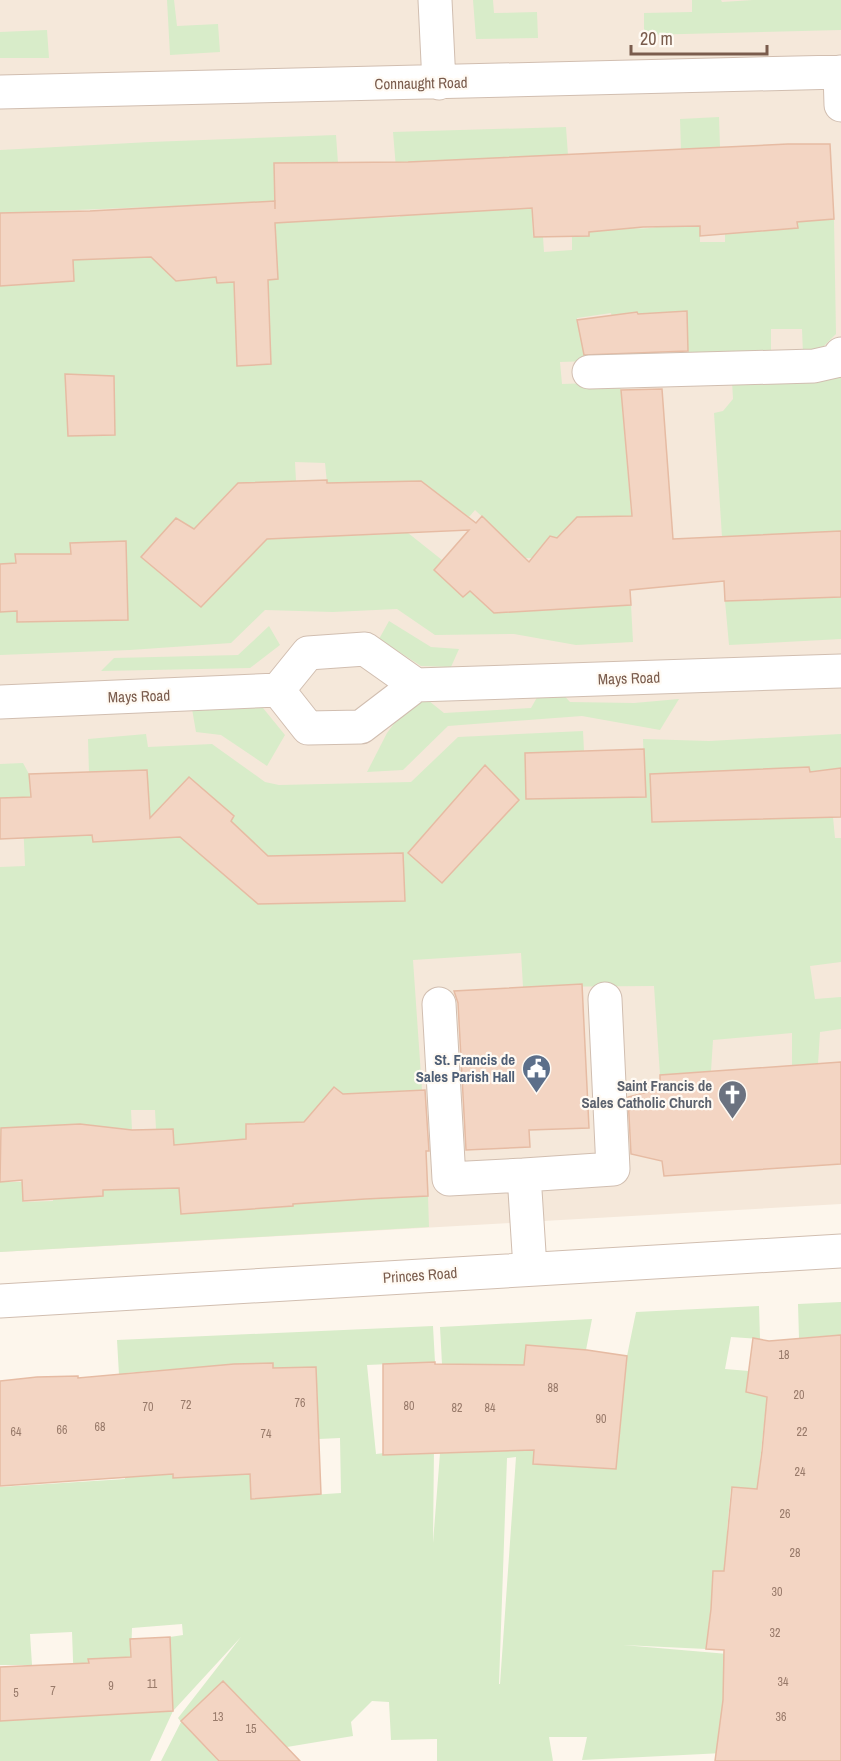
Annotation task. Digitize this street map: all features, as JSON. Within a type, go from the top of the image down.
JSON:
[{"type":"street","points":[[435,0],[439,83]]},
{"type":"street","points":[[840,72],[841,105]]},
{"type":"street","name":"Connaught Road","points":[[0,92],[840,72]]},
{"type":"street","points":[[589,372],[814,366],[836,361],[841,354]]},
{"type":"street","points":[[365,649],[416,685],[361,727],[308,728],[278,690],[308,653],[365,649]]},
{"type":"street","name":"Mays Road","points":[[416,685],[841,671]]},
{"type":"street","name":"Mays Road","points":[[0,702],[278,690]]},
{"type":"street","points":[[439,1004],[449,1179],[613,1169],[605,999]]},
{"type":"street","points":[[524,1175],[530,1268]]},
{"type":"street","name":"Princes Road","points":[[0,1301],[841,1251]]},
{"type":"shaded area","points":[[0,0],[841,0],[841,1204],[0,1252]]},
{"type":"green space","points":[[167,0],[174,0],[177,26],[218,24],[220,52],[170,55]]},
{"type":"green space","points":[[473,0],[493,0],[494,13],[537,12],[538,38],[476,39]]},
{"type":"green space","points":[[692,0],[721,0],[722,2],[841,0],[841,30],[644,35],[644,13],[692,12]]},
{"type":"green space","points":[[47,30],[49,58],[0,58],[0,32]]},
{"type":"green space","points":[[719,117],[720,147],[682,149],[684,221],[700,221],[700,242],[725,242],[725,213],[798,228],[797,222],[834,219],[836,334],[816,354],[803,354],[802,329],[771,329],[771,355],[560,362],[562,384],[620,382],[632,523],[540,558],[515,558],[515,612],[631,605],[633,642],[576,645],[514,634],[435,635],[397,609],[333,612],[265,610],[231,643],[0,655],[0,612],[12,611],[10,564],[0,564],[0,286],[74,281],[73,260],[157,256],[216,269],[217,283],[277,279],[275,221],[400,217],[393,132],[566,127],[568,155],[529,157],[533,237],[543,237],[544,252],[572,250],[572,236],[587,217],[625,227],[644,229],[666,224],[683,212],[680,119]],"holes":[[[519,158],[522,209],[406,214],[403,162]],[[687,311],[688,353],[652,354],[650,314]],[[611,313],[618,354],[585,359],[577,318]],[[65,374],[114,376],[115,435],[68,436]],[[295,462],[325,463],[327,483],[386,482],[388,534],[281,538],[271,523],[270,482],[296,481]],[[422,482],[469,517],[475,510],[493,527],[504,590],[488,608],[470,591],[463,597],[434,570],[442,560],[393,521]],[[230,491],[273,532],[236,570],[194,529]],[[126,541],[128,620],[17,621],[15,554],[71,554],[71,543]]]},
{"type":"green space","points":[[336,135],[338,163],[275,202],[0,213],[0,150]]},
{"type":"green space","points":[[841,377],[841,531],[722,537],[714,413],[723,411],[733,399],[732,381]]},
{"type":"green space","points":[[841,597],[841,639],[729,645],[725,601]]},
{"type":"green space","points":[[389,621],[431,647],[459,649],[451,667],[421,666],[379,639]]},
{"type":"green space","points":[[269,626],[280,645],[250,668],[101,671],[114,658],[238,655]]},
{"type":"green space","points":[[560,691],[570,702],[634,703],[679,699],[660,730],[582,716],[448,726],[403,770],[367,772],[387,733],[399,717],[424,697],[444,713],[531,708],[540,692]]},
{"type":"green space","points":[[263,708],[285,735],[267,766],[221,735],[196,732],[192,709]]},
{"type":"green space","points":[[583,731],[584,751],[525,753],[526,799],[645,796],[643,739],[709,741],[841,734],[841,769],[810,772],[809,767],[650,774],[652,822],[833,817],[835,838],[841,838],[841,962],[810,966],[815,999],[841,997],[841,1029],[820,1032],[818,1064],[792,1065],[792,1033],[713,1040],[711,1071],[660,1075],[654,986],[523,987],[521,953],[413,960],[422,1090],[365,1199],[428,1196],[429,1227],[0,1252],[0,1182],[22,1182],[23,1202],[53,1201],[53,1186],[73,1198],[103,1196],[103,1190],[176,1184],[173,1130],[156,1129],[155,1110],[131,1110],[132,1130],[52,1125],[2,1128],[0,1145],[0,867],[25,866],[22,797],[0,798],[0,764],[23,763],[29,774],[32,820],[92,835],[93,842],[151,839],[147,770],[89,773],[88,739],[146,734],[148,747],[212,744],[265,782],[279,785],[411,782],[458,737]],"holes":[[[485,766],[478,842],[442,883],[408,853]],[[189,777],[234,816],[230,823],[278,865],[253,899],[201,855],[156,812]],[[403,853],[405,900],[285,903],[285,856]],[[290,1122],[293,1206],[238,1209],[246,1124]]]},
{"type":"green space","points":[[841,1302],[841,1335],[799,1338],[798,1304]]},
{"type":"green space","points":[[759,1306],[760,1339],[731,1337],[725,1369],[749,1371],[746,1392],[767,1397],[757,1489],[731,1488],[727,1531],[750,1532],[711,1609],[706,1649],[623,1645],[728,1654],[722,1728],[786,1750],[582,1760],[587,1737],[549,1737],[553,1761],[437,1761],[437,1739],[391,1740],[389,1702],[372,1701],[351,1722],[353,1736],[281,1748],[255,1714],[223,1681],[181,1721],[218,1761],[161,1761],[181,1722],[178,1718],[241,1637],[173,1711],[150,1761],[0,1761],[0,1721],[75,1716],[72,1632],[30,1634],[32,1665],[0,1665],[0,1487],[125,1479],[117,1340],[433,1326],[435,1362],[367,1365],[376,1454],[434,1447],[433,1543],[440,1453],[506,1451],[442,1364],[440,1327],[592,1319],[586,1350],[536,1427],[533,1464],[615,1469],[627,1356],[636,1312]],"holes":[[[253,1363],[273,1363],[273,1368],[316,1367],[319,1439],[340,1438],[341,1493],[251,1499],[245,1372]],[[202,1367],[207,1448],[218,1475],[173,1478],[170,1441],[132,1463],[126,1373]],[[516,1457],[499,1684],[507,1458]],[[182,1624],[183,1635],[170,1637],[173,1711],[91,1716],[89,1659],[131,1657],[132,1628]]]},
{"type":"building","points":[[830,144],[834,219],[797,222],[798,228],[700,236],[700,226],[643,227],[589,232],[589,236],[534,237],[532,208],[275,223],[278,279],[268,280],[271,364],[237,366],[234,282],[217,283],[216,277],[176,281],[151,257],[73,260],[74,281],[0,286],[0,213],[90,211],[275,201],[274,163],[408,162]]},
{"type":"building","points":[[687,311],[688,351],[584,355],[577,320],[637,312],[638,314]]},
{"type":"building","points":[[65,374],[114,376],[115,435],[68,436]]},
{"type":"building","points":[[662,389],[673,539],[841,531],[841,597],[725,601],[724,581],[630,590],[631,605],[494,613],[470,591],[463,597],[434,570],[469,530],[267,539],[201,607],[141,557],[176,518],[194,529],[238,483],[327,480],[327,483],[421,481],[476,523],[482,516],[529,562],[550,536],[557,538],[577,517],[632,516],[621,390]]},
{"type":"building","points":[[126,541],[128,620],[17,622],[17,611],[0,612],[0,564],[16,563],[15,554],[71,554],[70,543]]},
{"type":"building","points":[[644,749],[646,797],[526,799],[525,753]]},
{"type":"building","points":[[485,765],[519,800],[442,883],[408,853]]},
{"type":"building","points":[[809,767],[810,772],[841,768],[841,817],[652,822],[650,774]]},
{"type":"building","points":[[147,770],[150,818],[189,777],[234,816],[231,821],[268,856],[403,853],[405,901],[258,904],[180,837],[93,842],[92,835],[0,839],[0,798],[31,797],[29,774]]},
{"type":"building","name":"St. Francis de Sales Parish Hall","points":[[582,984],[589,1128],[529,1130],[530,1147],[466,1150],[458,1003],[454,991]]},
{"type":"building","name":"Saint Francis de Sales Catholic Church","points":[[841,1062],[841,1164],[664,1176],[662,1161],[631,1154],[628,1097],[660,1089],[660,1075]]},
{"type":"building","points":[[334,1087],[343,1094],[425,1090],[429,1151],[426,1151],[428,1196],[293,1204],[293,1206],[181,1214],[179,1188],[103,1190],[103,1196],[23,1201],[22,1180],[0,1182],[1,1128],[80,1124],[132,1130],[173,1129],[174,1145],[246,1139],[246,1124],[304,1122]]},
{"type":"building","points":[[841,1335],[841,1761],[715,1761],[723,1700],[724,1650],[706,1649],[713,1571],[724,1571],[732,1487],[757,1489],[767,1397],[746,1392],[753,1338],[769,1341]]},
{"type":"building","points":[[526,1345],[627,1356],[616,1469],[533,1464],[534,1450],[383,1455],[383,1364],[435,1362],[435,1364],[524,1365]]},
{"type":"building","points":[[273,1363],[273,1368],[316,1367],[321,1494],[251,1499],[250,1474],[173,1478],[173,1474],[0,1486],[0,1381],[37,1377],[78,1376],[78,1378],[234,1364]]},
{"type":"building","points":[[170,1637],[173,1711],[0,1721],[0,1667],[89,1663],[88,1659],[131,1657],[130,1639]]},
{"type":"building","points":[[223,1681],[300,1761],[219,1761],[181,1721]]},
{"type":"place","name":"St. Francis de Sales Parish Hall","points":[[536,1094]]},
{"type":"place","name":"Saint Francis de Sales Catholic Church","points":[[733,1120]]}]
